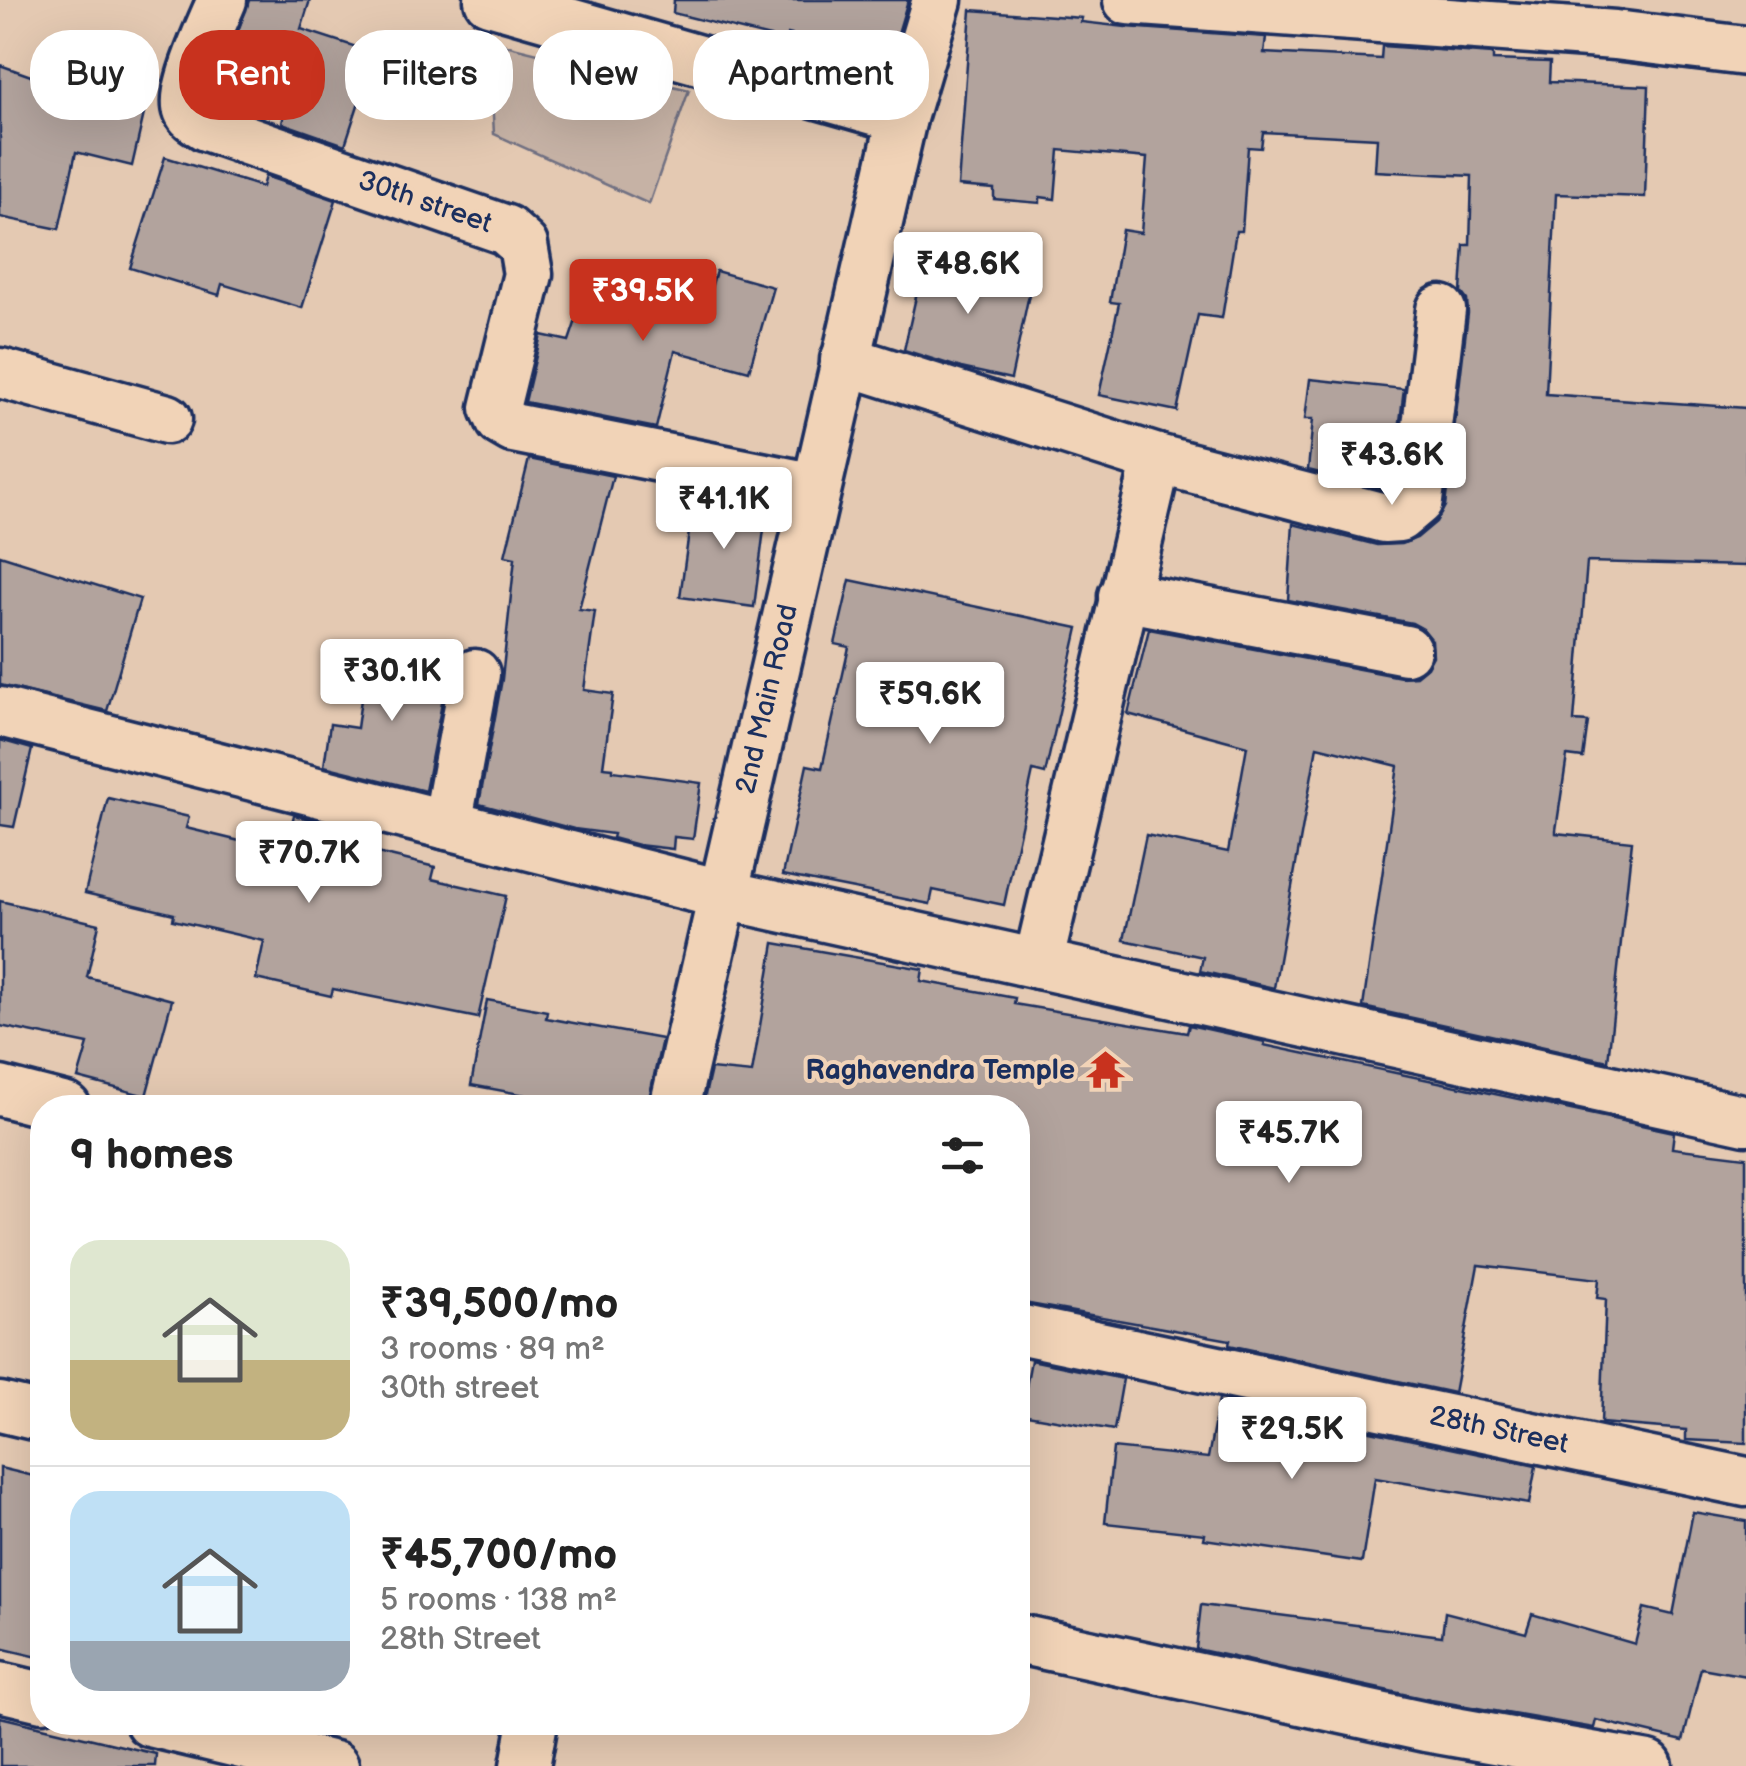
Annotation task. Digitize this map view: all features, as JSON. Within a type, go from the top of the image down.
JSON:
[{"type":"street","name":"30th street","points":[[222,0],[188,90],[186,106],[192,116],[206,126],[506,230],[523,245],[528,274],[495,408],[501,421],[514,428],[816,488]]},
{"type":"street","points":[[488,0],[693,58]]},
{"type":"street","name":"2nd Main Road","points":[[928,30],[937,0]]},
{"type":"street","points":[[1128,0],[1615,35],[1746,51]]},
{"type":"street","name":"2nd Main Road","points":[[677,1095],[902,120]]},
{"type":"street","points":[[845,360],[1156,458],[1384,518],[1400,517],[1418,501],[1441,310]]},
{"type":"street","points":[[0,373],[167,419]]},
{"type":"street","points":[[1038,964],[1156,458]]},
{"type":"street","points":[[1123,596],[1406,650]]},
{"type":"street","points":[[446,824],[475,674]]},
{"type":"street","points":[[0,712],[722,894],[1746,1120]]},
{"type":"street","points":[[0,1091],[30,1099]]},
{"type":"street","name":"28th Street","points":[[1030,1332],[1746,1482]]},
{"type":"street","points":[[0,1407],[30,1414]]},
{"type":"street","points":[[1030,1642],[1422,1746],[1648,1766]]},
{"type":"street","points":[[0,1687],[30,1694]]},
{"type":"street","points":[[204,1735],[334,1766]]},
{"type":"street","points":[[525,1766],[531,1735]]},
{"type":"shaded area","points":[[513,47],[533,52],[533,120],[673,120],[673,86],[689,90],[649,204],[494,134],[493,120],[513,120]]},
{"type":"building","points":[[249,0],[310,0],[301,29],[304,30],[238,30]]},
{"type":"building","points":[[674,0],[908,0],[899,30],[742,30],[673,13]]},
{"type":"building","points":[[971,10],[1266,37],[1264,53],[1381,59],[1382,46],[1493,54],[1493,60],[1550,62],[1549,82],[1649,86],[1645,197],[1556,194],[1546,394],[1746,408],[1746,566],[1587,562],[1574,721],[1588,722],[1583,758],[1567,756],[1556,833],[1632,841],[1608,1061],[1363,1007],[1398,766],[1317,746],[1274,988],[1200,971],[1203,957],[1124,940],[1146,835],[1228,852],[1247,746],[1128,714],[1149,629],[1401,677],[1416,676],[1433,656],[1432,640],[1412,623],[1288,600],[1293,524],[1377,545],[1401,544],[1417,538],[1436,522],[1445,506],[1468,313],[1467,300],[1461,292],[1464,245],[1470,245],[1472,176],[1375,171],[1377,138],[1263,132],[1261,148],[1248,147],[1242,231],[1236,231],[1222,318],[1198,315],[1177,411],[1099,395],[1119,303],[1110,302],[1122,230],[1141,233],[1147,158],[1059,150],[1055,199],[1040,197],[1040,203],[994,199],[994,189],[958,186]]},
{"type":"building","points":[[325,37],[345,43],[345,120],[353,120],[345,145],[282,123],[325,120]]},
{"type":"building","points":[[0,65],[30,76],[30,120],[143,120],[132,166],[76,152],[59,229],[0,217]]},
{"type":"building","points":[[165,157],[262,187],[265,176],[336,200],[302,308],[222,284],[219,295],[130,268]]},
{"type":"building","points":[[925,257],[1032,280],[1011,379],[904,350]]},
{"type":"building","points":[[595,264],[707,302],[716,271],[773,287],[749,371],[675,351],[656,428],[525,402],[541,335],[569,341]]},
{"type":"building","points":[[1310,379],[1404,389],[1392,487],[1388,490],[1308,470],[1313,419],[1305,419]]},
{"type":"building","points":[[529,459],[613,476],[579,609],[595,611],[584,690],[613,694],[603,767],[701,783],[693,839],[674,837],[673,849],[638,845],[612,838],[613,834],[574,829],[479,804],[502,679],[515,558],[505,556]]},
{"type":"building","points":[[694,496],[767,506],[754,607],[680,597]]},
{"type":"building","points":[[0,555],[140,599],[107,711],[0,685]]},
{"type":"building","points":[[850,580],[1078,628],[1045,774],[1033,771],[1004,905],[933,890],[930,904],[783,875],[807,765],[822,768],[849,647],[835,644]]},
{"type":"building","points":[[367,656],[449,667],[425,791],[324,766],[330,724],[357,728]]},
{"type":"building","points":[[0,740],[32,749],[14,827],[0,825]]},
{"type":"building","points":[[108,798],[189,817],[186,828],[285,852],[294,815],[369,834],[365,850],[435,867],[432,879],[506,896],[478,1018],[333,989],[331,996],[256,979],[264,941],[173,920],[174,914],[85,893]]},
{"type":"building","points":[[0,901],[99,924],[87,977],[172,1000],[146,1095],[78,1078],[88,1044],[0,1026]]},
{"type":"building","points":[[774,943],[923,969],[921,981],[1015,998],[1014,1004],[1187,1033],[1189,1025],[1265,1042],[1264,1045],[1674,1132],[1672,1148],[1746,1157],[1746,1443],[1686,1440],[1686,1430],[1601,1423],[1606,1299],[1597,1298],[1599,1279],[1478,1265],[1454,1393],[1229,1345],[1230,1340],[1030,1304],[1030,1095],[705,1095],[711,1069],[752,1073]]},
{"type":"building","points":[[487,1000],[547,1011],[546,1018],[662,1039],[650,1095],[525,1095],[471,1085]]},
{"type":"building","points":[[1031,1360],[1123,1379],[1114,1430],[1030,1416]]},
{"type":"building","points":[[1219,1399],[1536,1466],[1529,1504],[1375,1478],[1362,1562],[1204,1539],[1205,1534],[1105,1523],[1113,1448],[1208,1458]]},
{"type":"building","points":[[0,1468],[30,1475],[30,1655],[0,1648]]},
{"type":"building","points":[[1693,1512],[1746,1521],[1746,1676],[1701,1668],[1683,1741],[1596,1720],[1594,1728],[1431,1700],[1196,1649],[1201,1605],[1442,1636],[1445,1612],[1526,1633],[1532,1614],[1635,1644],[1644,1608],[1673,1615]]},
{"type":"building","points":[[0,1717],[30,1724],[30,1735],[76,1735],[156,1754],[155,1766],[0,1766]]},
{"type":"place","name":"Raghavendra Temple","points":[[1105,1070]]}]
